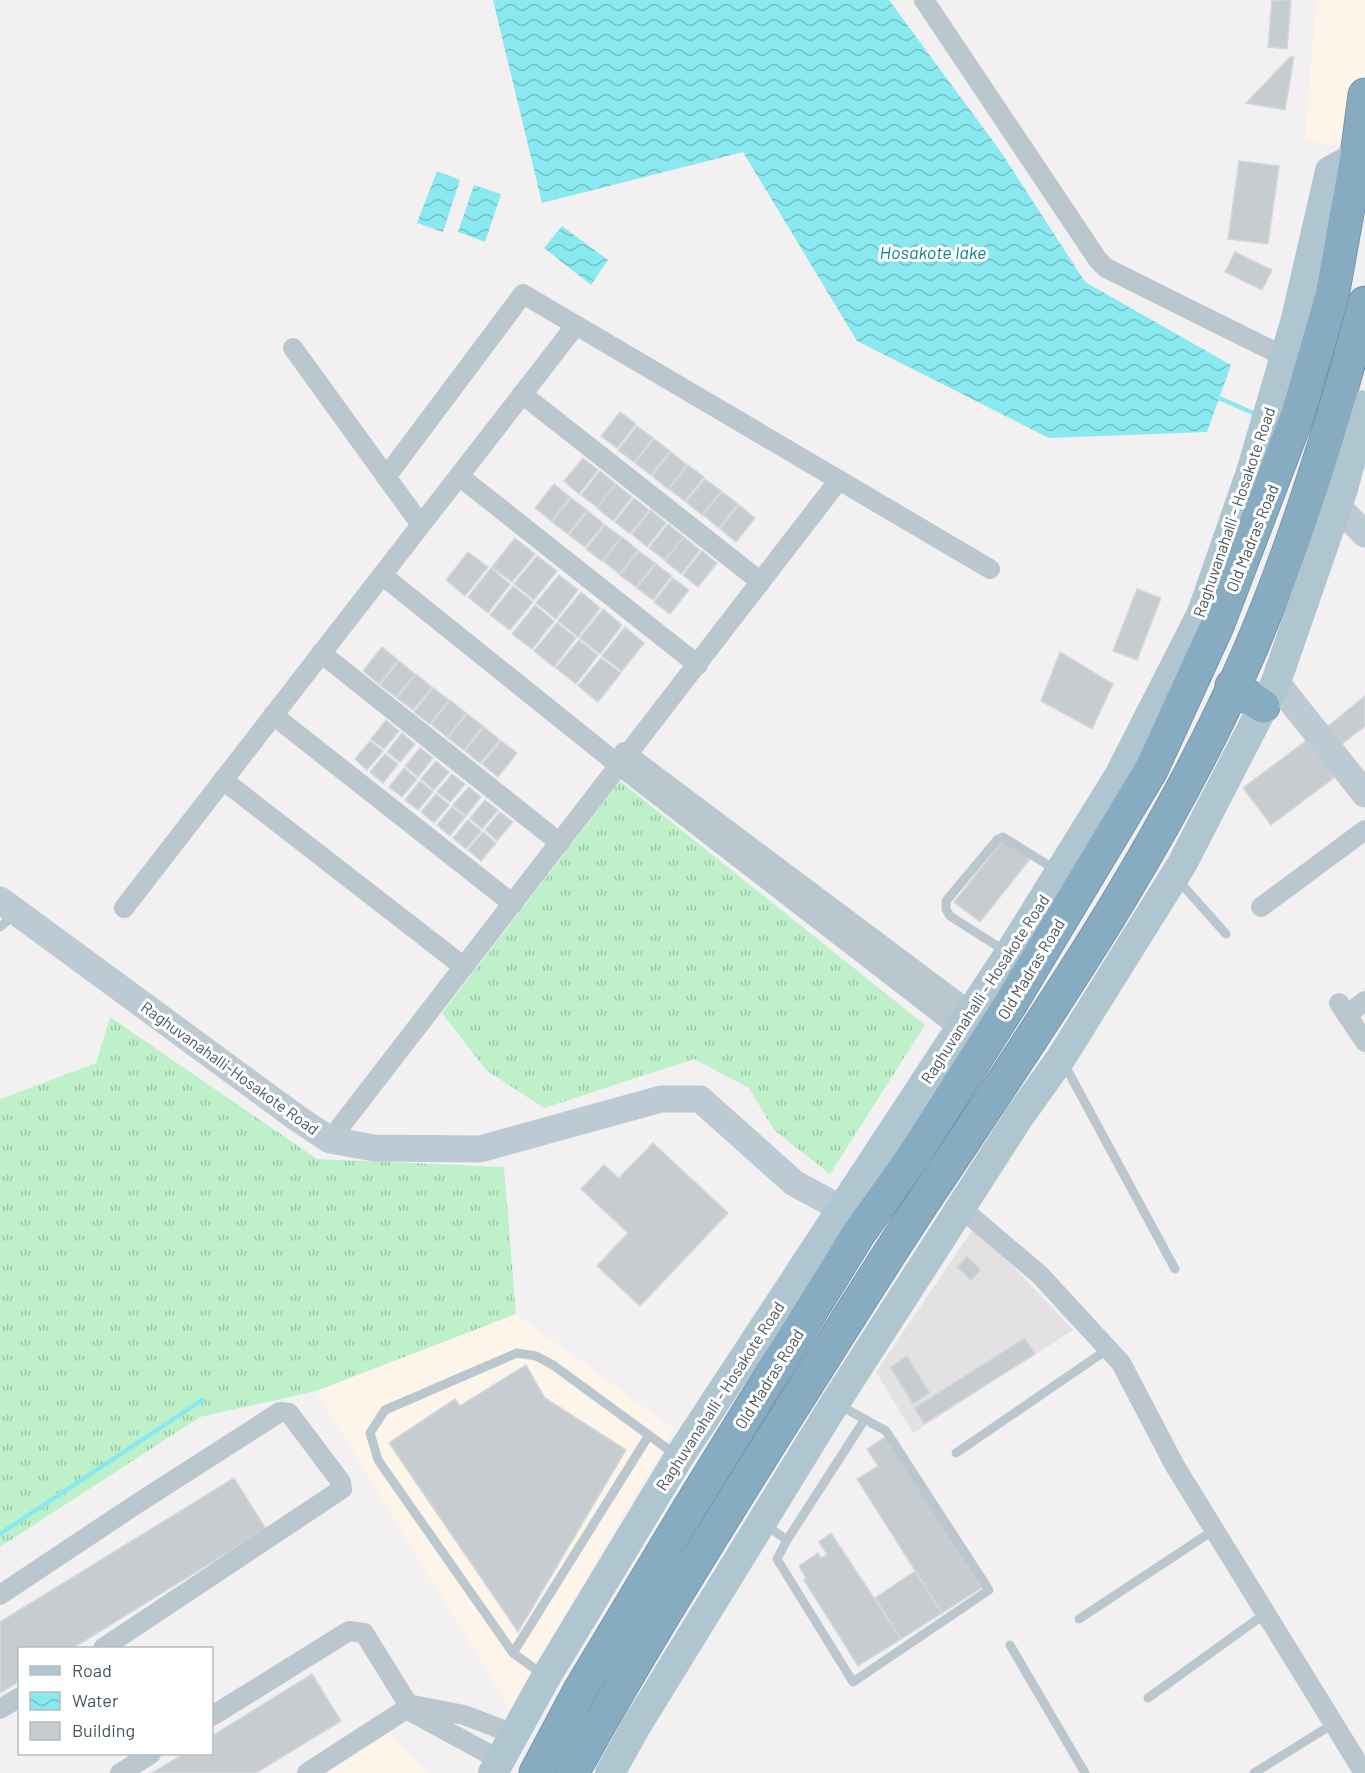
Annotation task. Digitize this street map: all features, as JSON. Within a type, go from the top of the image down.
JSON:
[{"type":"highway","name":"Old Madras Road","points":[[536,1773],[579,1692],[690,1507],[860,1233],[911,1160],[1011,1003],[1217,626],[1265,472],[1290,373],[1332,296],[1361,156],[1365,95]]},
{"type":"highway","points":[[572,1773],[627,1673],[890,1253],[1052,1031],[1161,831],[1330,494],[1356,406],[1365,303]]},
{"type":"highway","points":[[1232,686],[1269,694]]},
{"type":"main road","points":[[1330,494],[1365,534]]},
{"type":"main road","points":[[610,1773],[835,1403],[961,1208],[1052,1031],[1175,876],[1269,694],[1330,494]]},
{"type":"main road","points":[[1269,694],[1365,794]]},
{"type":"main road","name":"Raghuvanahalli - Hosakote Road","points":[[503,1756],[546,1677],[679,1457],[1061,873],[1130,782]]},
{"type":"main road","name":"Raghuvanahalli-Hosakote Road","points":[[5,913],[330,1140],[374,1148],[480,1149],[661,1099],[700,1099],[794,1183],[842,1209]]},
{"type":"street","points":[[924,0],[1098,260],[1106,268],[1290,373]]},
{"type":"street","points":[[386,477],[522,294],[990,569]]},
{"type":"street","points":[[124,908],[576,325]]},
{"type":"street","points":[[293,348],[421,525]]},
{"type":"street","points":[[522,394],[761,582]]},
{"type":"street","points":[[459,476],[698,665]]},
{"type":"street","points":[[330,1140],[839,480]]},
{"type":"street","points":[[385,571],[624,761],[966,1021]]},
{"type":"street","points":[[321,653],[560,843]]},
{"type":"street","points":[[273,716],[513,904]]},
{"type":"street","points":[[223,780],[464,967]]},
{"type":"street","points":[[1261,907],[1365,830]]},
{"type":"street","points":[[1365,1001],[1343,1009],[1365,1042]]},
{"type":"street","points":[[961,1208],[1040,1275],[1121,1363],[1174,1466],[1364,1773]]},
{"type":"street","points":[[0,1595],[135,1504],[280,1412],[289,1413],[341,1482],[342,1490],[130,1642],[108,1647]]},
{"type":"street","points":[[213,1715],[349,1631],[357,1630],[364,1634],[407,1707],[503,1756]]},
{"type":"street","points":[[0,1709],[18,1698]]},
{"type":"street","points":[[307,1773],[407,1707],[464,1715],[503,1756]]},
{"type":"street","points":[[120,1773],[149,1755]]},
{"type":"lane","points":[[1009,954],[950,916],[946,909],[946,901],[997,840],[1003,837],[1061,873]]},
{"type":"lane","points":[[1175,876],[1226,934]]},
{"type":"lane","points":[[1052,1031],[1175,1269]]},
{"type":"lane","points":[[956,1454],[1108,1349]]},
{"type":"lane","points":[[546,1677],[513,1653],[378,1460],[370,1433],[385,1410],[517,1353],[536,1356],[553,1365],[679,1457]]},
{"type":"lane","points":[[835,1403],[865,1419],[886,1431],[989,1590],[853,1682],[777,1559],[865,1419]]},
{"type":"lane","points":[[513,1653],[649,1435]]},
{"type":"lane","points":[[761,1523],[787,1540]]},
{"type":"lane","points":[[1079,1619],[1214,1530]]},
{"type":"lane","points":[[1148,1698],[1266,1613]]},
{"type":"lane","points":[[1010,1645],[1085,1773]]},
{"type":"lane","points":[[1254,1773],[1333,1725]]},
{"type":"shaded area","points":[[1316,0],[1365,0],[1365,150],[1305,141]]},
{"type":"shaded area","points":[[975,1226],[1073,1330],[913,1433],[876,1372]]},
{"type":"shaded area","points":[[516,1314],[674,1429],[510,1709],[316,1391]]},
{"type":"shaded area","points":[[385,1728],[428,1773],[316,1773]]},
{"type":"green space","points":[[620,781],[925,1025],[830,1174],[774,1130],[749,1088],[694,1059],[544,1108],[486,1070],[442,1013]]},
{"type":"green space","points":[[110,1017],[317,1159],[504,1167],[516,1314],[316,1391],[200,1417],[0,1547],[0,1099],[96,1063]]},
{"type":"water","name":"Hosakote lake","points":[[493,0],[889,0],[1001,152],[1085,282],[1231,365],[1207,432],[1049,438],[857,341],[743,152],[542,203]]},
{"type":"water","points":[[437,171],[460,180],[443,232],[417,223]]},
{"type":"water","points":[[474,185],[501,194],[485,242],[458,232]]},
{"type":"water","points":[[562,226],[608,260],[591,285],[544,248]]},
{"type":"building","points":[[1272,0],[1291,0],[1287,49],[1268,47]]},
{"type":"building","points":[[1290,57],[1294,57],[1285,110],[1246,103]]},
{"type":"building","points":[[1239,161],[1279,166],[1268,244],[1228,239]]},
{"type":"building","points":[[1235,252],[1272,270],[1262,290],[1225,272]]},
{"type":"building","points":[[620,412],[636,424],[617,448],[601,436]]},
{"type":"building","points":[[637,426],[653,438],[634,462],[618,450]]},
{"type":"building","points":[[654,439],[670,451],[651,475],[635,463]]},
{"type":"building","points":[[671,452],[687,465],[668,489],[652,476]]},
{"type":"building","points":[[583,458],[598,470],[579,494],[564,481]]},
{"type":"building","points":[[688,465],[704,477],[685,501],[669,489]]},
{"type":"building","points":[[600,471],[616,484],[597,507],[581,495]]},
{"type":"building","points":[[705,479],[721,491],[702,515],[686,502]]},
{"type":"building","points":[[554,484],[570,497],[551,521],[535,508]]},
{"type":"building","points":[[616,484],[632,497],[613,521],[597,508]]},
{"type":"building","points":[[722,492],[738,504],[719,528],[703,515]]},
{"type":"building","points":[[571,498],[587,510],[568,534],[552,522]]},
{"type":"building","points":[[634,498],[649,510],[630,534],[615,522]]},
{"type":"building","points":[[739,505],[755,518],[736,542],[720,529]]},
{"type":"building","points":[[651,510],[666,523],[647,547],[632,534]]},
{"type":"building","points":[[588,511],[604,524],[585,547],[569,535]]},
{"type":"building","points":[[668,524],[684,537],[665,560],[649,548]]},
{"type":"building","points":[[605,525],[621,537],[602,561],[586,549]]},
{"type":"building","points":[[622,537],[638,550],[619,574],[603,561]]},
{"type":"building","points":[[684,537],[700,550],[681,574],[665,561]]},
{"type":"building","points":[[515,538],[535,554],[512,582],[492,567]]},
{"type":"building","points":[[639,551],[655,563],[636,587],[620,575]]},
{"type":"building","points":[[702,551],[717,563],[698,587],[683,575]]},
{"type":"building","points":[[468,552],[488,567],[465,596],[446,580]]},
{"type":"building","points":[[537,556],[557,571],[534,600],[514,584]]},
{"type":"building","points":[[656,564],[672,576],[653,600],[637,588]]},
{"type":"building","points":[[491,568],[510,584],[488,613],[468,597]]},
{"type":"building","points":[[559,575],[578,590],[556,619],[536,603]]},
{"type":"building","points":[[673,578],[689,590],[670,614],[654,602]]},
{"type":"building","points":[[513,586],[533,602],[510,630],[490,615]]},
{"type":"building","points":[[1137,589],[1161,598],[1137,660],[1113,651]]},
{"type":"building","points":[[581,592],[600,608],[578,637],[558,621]]},
{"type":"building","points":[[535,605],[554,621],[532,649],[512,634]]},
{"type":"building","points":[[603,609],[622,625],[600,654],[580,638]]},
{"type":"building","points":[[557,623],[576,638],[554,667],[534,651]]},
{"type":"building","points":[[625,627],[644,643],[622,671],[602,656]]},
{"type":"building","points":[[579,640],[598,655],[576,684],[556,668]]},
{"type":"building","points":[[382,647],[398,660],[379,684],[363,671]]},
{"type":"building","points":[[1060,652],[1113,684],[1092,729],[1041,701]]},
{"type":"building","points":[[601,658],[621,673],[598,702],[578,686]]},
{"type":"building","points":[[399,661],[415,674],[396,697],[380,685]]},
{"type":"building","points":[[416,674],[432,687],[413,710],[397,698]]},
{"type":"building","points":[[433,688],[449,700],[430,724],[414,712]]},
{"type":"building","points":[[1365,696],[1365,726],[1342,744],[1327,727]]},
{"type":"building","points":[[450,700],[466,713],[447,737],[431,724]]},
{"type":"building","points":[[467,714],[483,726],[464,750],[448,738]]},
{"type":"building","points":[[386,720],[399,731],[384,749],[371,739]]},
{"type":"building","points":[[484,727],[500,740],[480,763],[465,751]]},
{"type":"building","points":[[402,733],[415,744],[400,762],[387,752]]},
{"type":"building","points":[[1307,740],[1335,777],[1271,825],[1243,788]]},
{"type":"building","points":[[370,741],[383,751],[367,770],[355,759]]},
{"type":"building","points":[[501,741],[517,753],[498,777],[482,764]]},
{"type":"building","points":[[420,748],[433,758],[418,777],[405,766]]},
{"type":"building","points":[[385,754],[398,764],[383,783],[370,772]]},
{"type":"building","points":[[436,761],[449,772],[434,790],[421,779]]},
{"type":"building","points":[[404,768],[417,779],[402,797],[389,787]]},
{"type":"building","points":[[452,774],[465,784],[450,802],[437,792]]},
{"type":"building","points":[[420,781],[433,792],[418,810],[405,800]]},
{"type":"building","points":[[469,787],[481,797],[466,816],[453,805]]},
{"type":"building","points":[[436,794],[449,805],[434,823],[421,812]]},
{"type":"building","points":[[485,800],[498,810],[482,829],[470,818]]},
{"type":"building","points":[[452,807],[465,817],[450,836],[437,825]]},
{"type":"building","points":[[500,812],[513,822],[497,841],[485,830]]},
{"type":"building","points":[[468,820],[481,831],[466,849],[453,838]]},
{"type":"building","points":[[483,832],[496,843],[481,861],[468,850]]},
{"type":"building","points":[[1004,839],[1030,859],[980,922],[954,902]]},
{"type":"building","points":[[653,1143],[728,1213],[640,1306],[597,1266],[628,1233],[581,1189],[604,1165],[619,1178]]},
{"type":"building","points":[[967,1256],[981,1270],[971,1281],[957,1267]]},
{"type":"building","points":[[1025,1338],[1035,1354],[924,1424],[914,1408]]},
{"type":"building","points":[[907,1356],[930,1393],[913,1404],[890,1367]]},
{"type":"building","points":[[526,1365],[545,1398],[626,1450],[518,1632],[389,1443],[455,1399],[460,1406]]},
{"type":"building","points":[[887,1436],[983,1587],[942,1613],[857,1479],[878,1466],[867,1449]]},
{"type":"building","points":[[234,1478],[266,1529],[75,1647],[18,1647],[18,1682],[0,1693],[0,1622]]},
{"type":"building","points":[[831,1533],[901,1639],[858,1666],[804,1580],[806,1578],[799,1566],[818,1553],[821,1558],[827,1554],[819,1542]]},
{"type":"building","points":[[915,1571],[942,1613],[901,1639],[875,1598]]},
{"type":"building","points":[[312,1674],[341,1721],[256,1773],[152,1773],[181,1755],[213,1755],[213,1735]]},
{"type":"waterway","points":[[1219,398],[1258,415]]},
{"type":"waterway","points":[[0,1534],[202,1400]]}]
